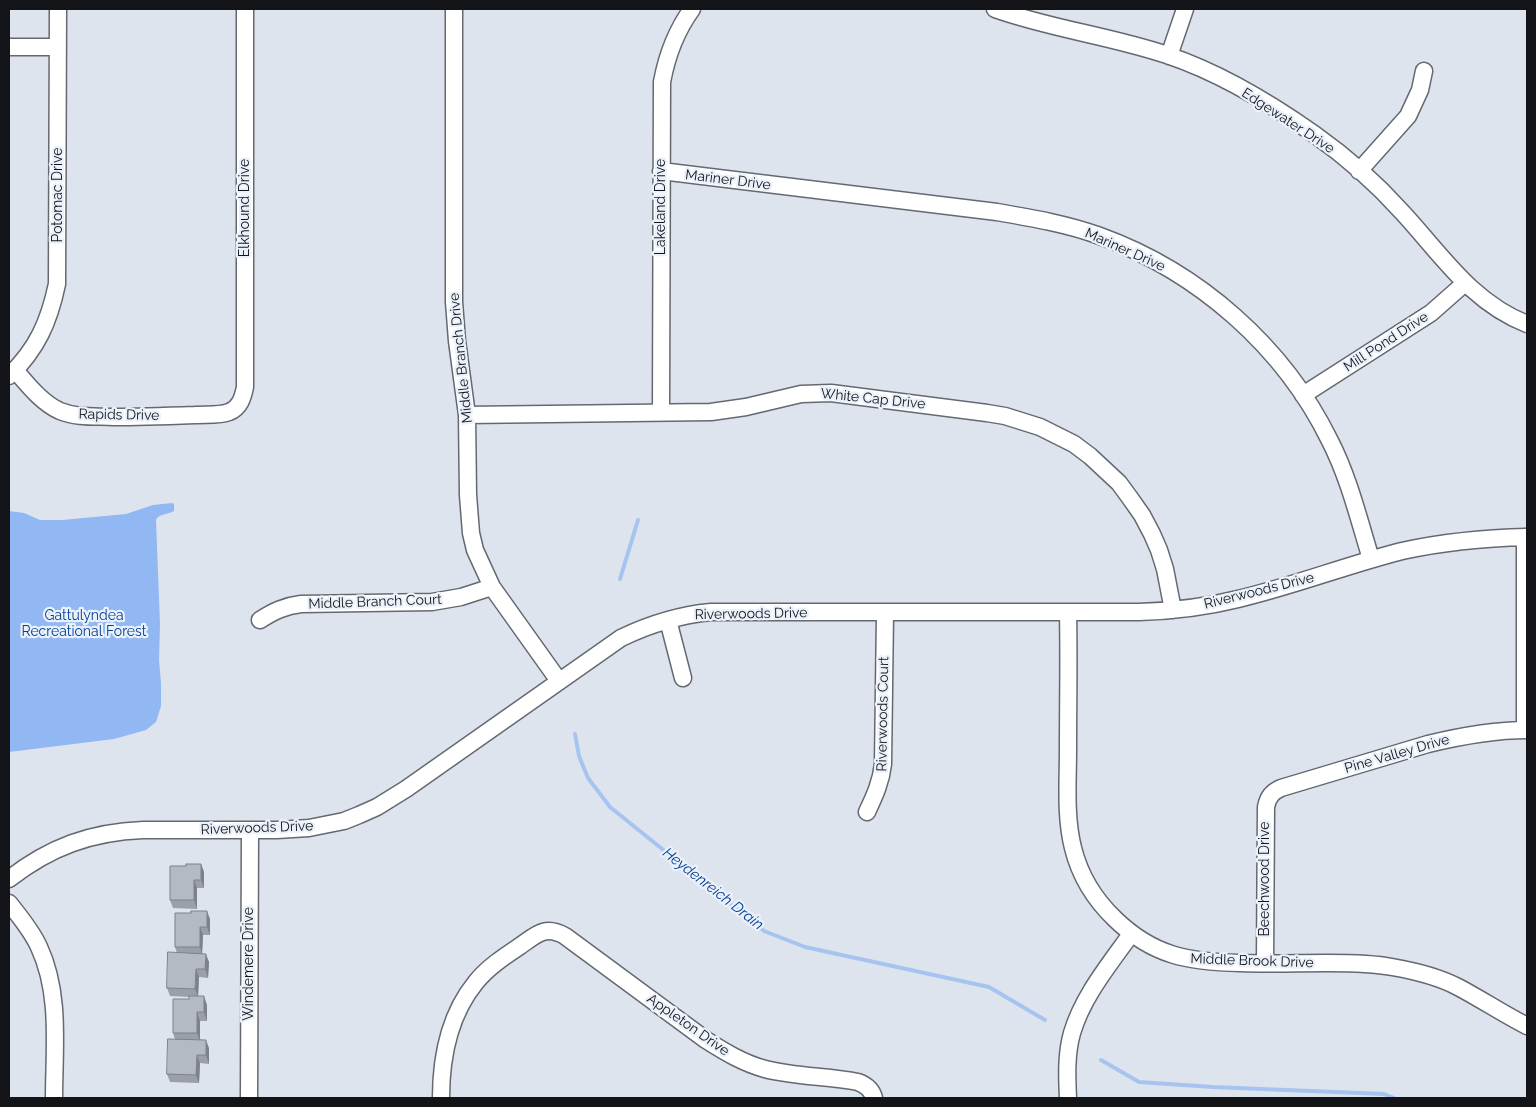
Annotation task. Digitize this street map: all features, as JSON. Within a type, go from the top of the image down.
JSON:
[{"type":"street","name":"Potomac Drive","points":[[12,373],[34,347],[42,332],[49,317],[57,284],[58,9]]},
{"type":"street","name":"Elkhound Drive","points":[[238,406],[244,397],[246,388],[245,9]]},
{"type":"street","name":"Middle Branch Drive","points":[[454,9],[454,302],[467,415],[468,495],[471,532],[475,550],[492,587],[559,681]]},
{"type":"street","name":"Lakeland Drive","points":[[661,412],[661,99],[669,51],[692,9]]},
{"type":"street","name":"Edgewater Drive","points":[[995,9],[1124,42],[1169,56],[1223,80],[1280,111],[1315,135],[1359,171],[1401,211],[1465,283],[1487,302],[1501,312],[1527,324]]},
{"type":"street","points":[[1169,56],[1185,9]]},
{"type":"street","points":[[9,47],[58,47]]},
{"type":"street","points":[[1359,171],[1408,116],[1420,90],[1424,71]]},
{"type":"street","name":"Mariner Drive","points":[[661,172],[997,212],[1051,222],[1101,236],[1168,268],[1216,301],[1261,342],[1292,379],[1313,410],[1339,461],[1371,560]]},
{"type":"street","name":"Mill Pond Drive","points":[[1303,395],[1430,313],[1465,283]]},
{"type":"street","name":"Rapids Drive","points":[[12,373],[49,405],[71,414],[177,416],[231,412],[238,406]]},
{"type":"street","name":"White Cap Drive","points":[[467,415],[711,412],[730,410],[801,394],[831,394],[987,412],[1014,418],[1040,427],[1074,444],[1090,456],[1119,484],[1142,515],[1159,550],[1165,569],[1173,610]]},
{"type":"street","name":"Riverwoods Drive","points":[[9,879],[29,865],[64,846],[105,834],[143,830],[295,830],[326,826],[344,821],[377,807],[406,789],[621,638],[650,625],[668,620],[711,612],[1139,612],[1173,610],[1236,600],[1371,560],[1442,543],[1490,538],[1526,538]]},
{"type":"street","points":[[1526,538],[1526,730]]},
{"type":"street","name":"Middle Branch Court","points":[[260,620],[274,611],[301,604],[432,602],[461,597],[492,587]]},
{"type":"street","name":"Middle Brook Drive","points":[[1068,612],[1068,817],[1072,840],[1078,865],[1092,893],[1110,915],[1131,934],[1154,948],[1184,958],[1218,962],[1373,964],[1408,970],[1443,980],[1458,987],[1527,1026]]},
{"type":"street","name":"Riverwoods Court","points":[[867,812],[877,792],[883,764],[885,613]]},
{"type":"street","points":[[668,620],[683,678]]},
{"type":"street","name":"Pine Valley Drive","points":[[1271,795],[1281,788],[1428,744],[1472,734],[1526,730]]},
{"type":"street","name":"Beechwood Drive","points":[[1265,963],[1266,807],[1271,795]]},
{"type":"street","name":"Windemere Drive","points":[[249,1098],[250,830]]},
{"type":"street","points":[[9,903],[32,934],[49,974],[54,1020],[54,1098]]},
{"type":"street","name":"Appleton Drive","points":[[441,1098],[442,1070],[448,1035],[468,994],[476,982],[501,960],[538,934],[550,930],[565,936],[706,1040],[741,1060],[767,1069],[858,1082],[864,1084],[872,1094]]},
{"type":"street","points":[[1068,1098],[1069,1052],[1077,1019],[1095,986],[1131,934]]},
{"type":"green space","name":"Gattulyndea Recreational Forest","points":[[174,504],[174,511],[159,516],[156,520],[161,706],[156,722],[146,730],[114,739],[9,752],[9,511],[24,513],[40,520],[62,520],[126,514],[153,505]]},
{"type":"building","points":[[186,864],[201,864],[201,880],[194,880],[194,900],[170,900],[170,866],[186,866]]},
{"type":"building","points":[[191,911],[207,911],[207,927],[200,927],[200,947],[175,947],[175,913],[191,913]]},
{"type":"building","points":[[168,952],[206,954],[205,969],[196,969],[195,989],[167,988]]},
{"type":"building","points":[[189,996],[204,996],[204,1012],[197,1012],[197,1033],[173,1033],[173,999],[189,999]]},
{"type":"building","points":[[168,1039],[206,1040],[206,1055],[197,1055],[196,1075],[167,1074]]},
{"type":"waterway","name":"Heydenreich Drain","points":[[620,579],[638,520]]},
{"type":"waterway","name":"Heydenreich Drain","points":[[575,734],[579,756],[588,778],[610,807],[764,931],[805,947],[989,987],[1045,1020]]},
{"type":"waterway","name":"Heydenreich Drain","points":[[1101,1060],[1139,1082],[1384,1094],[1394,1098]]}]
